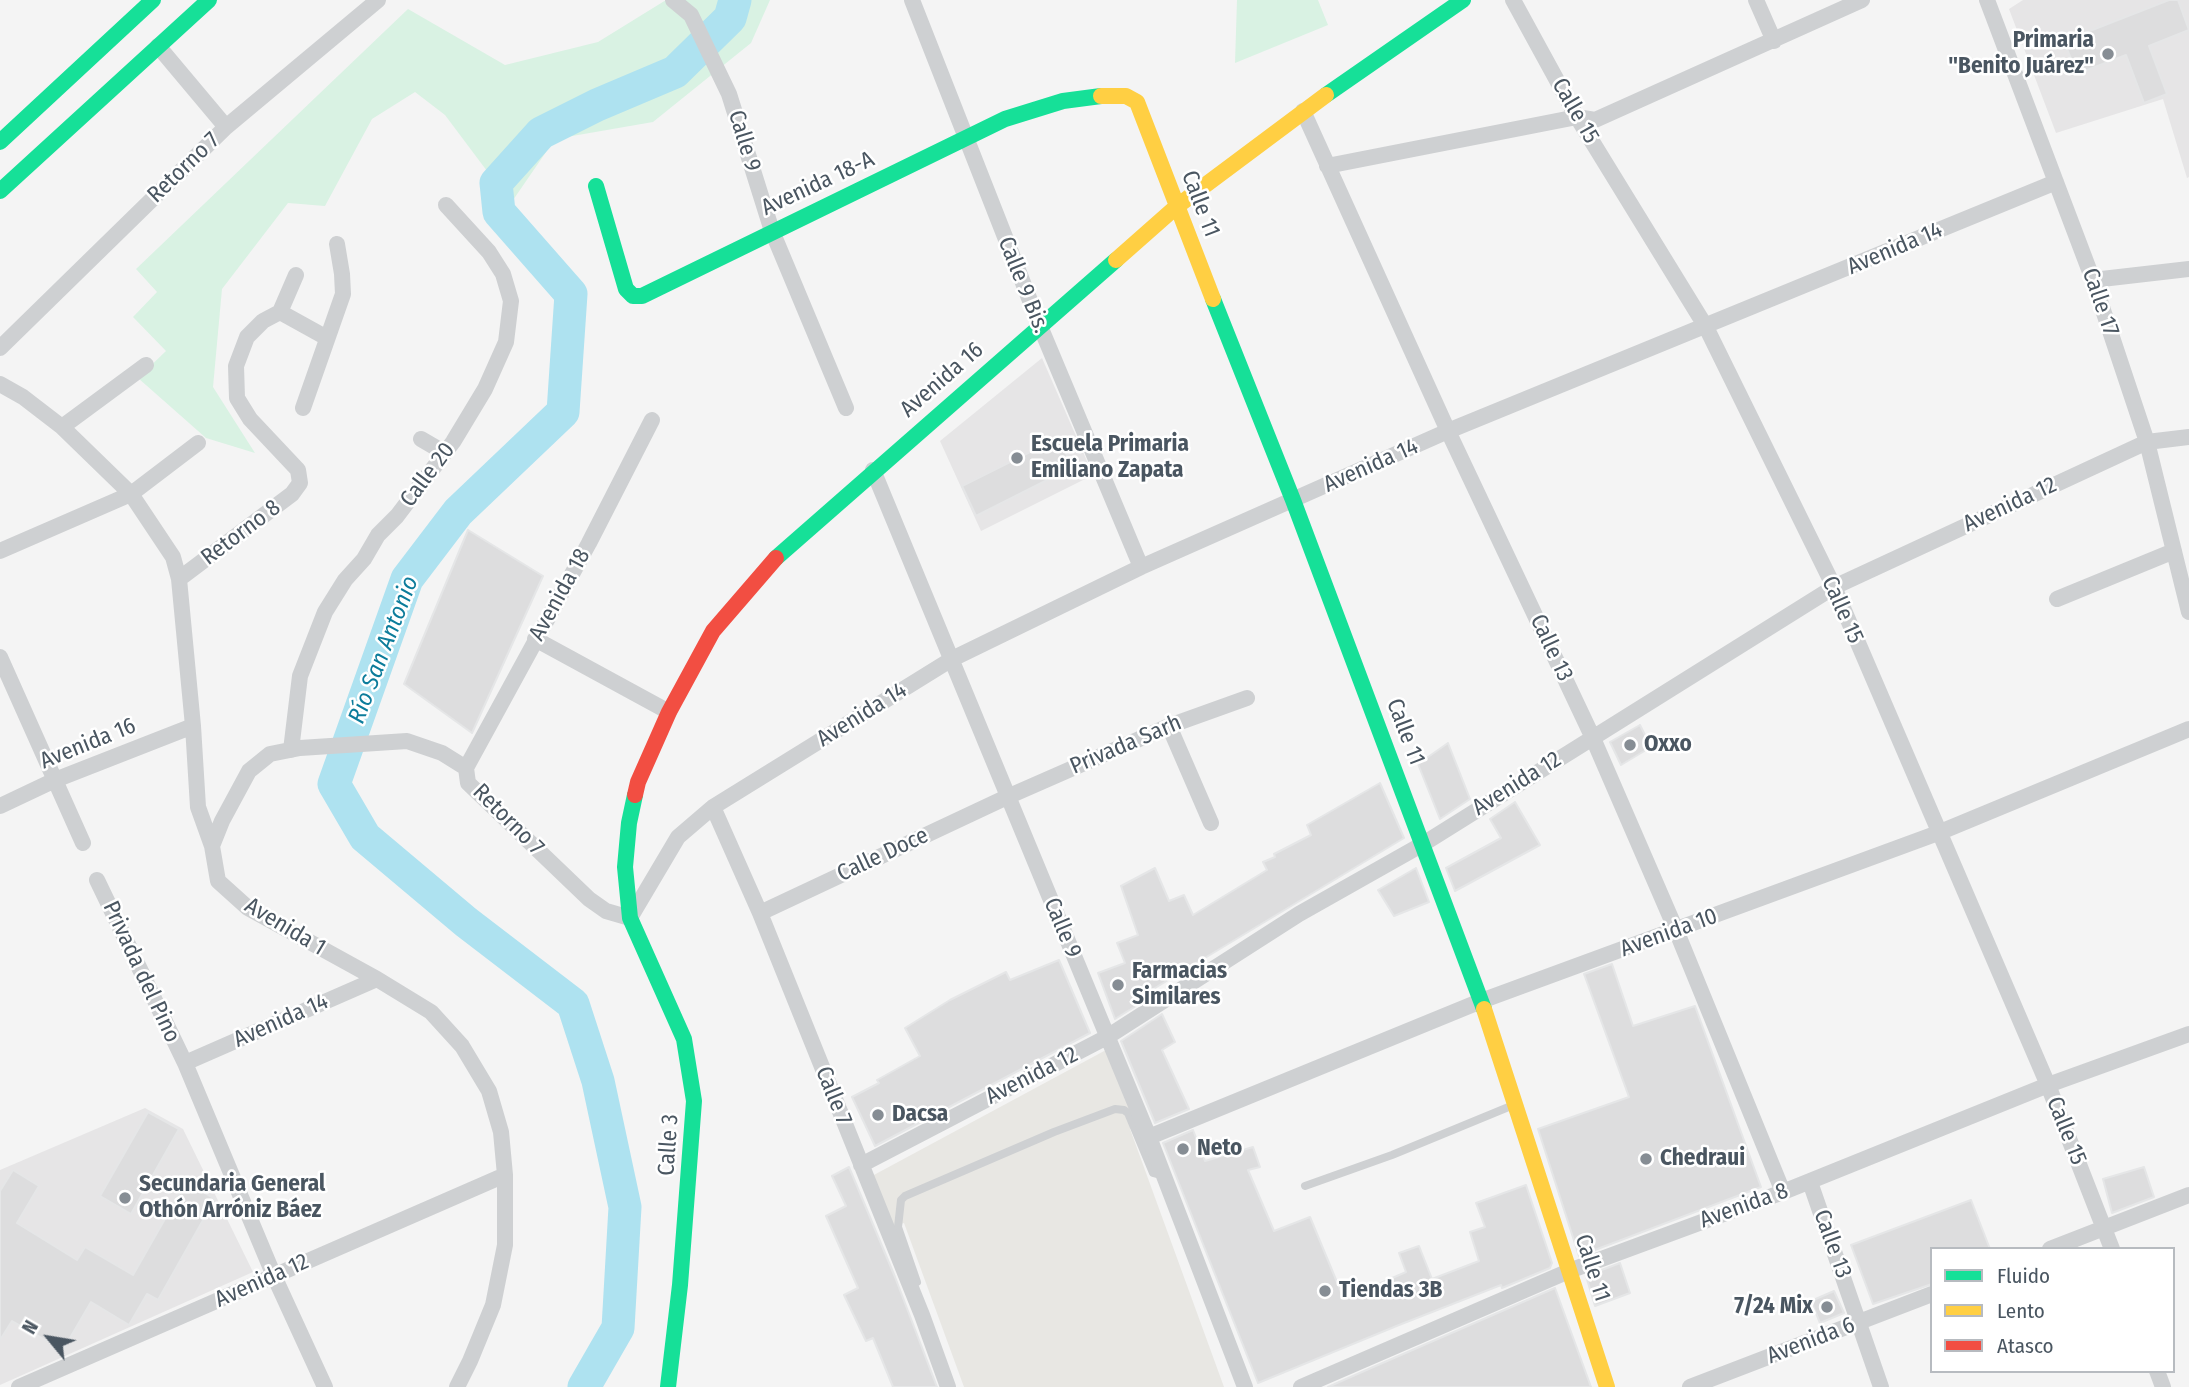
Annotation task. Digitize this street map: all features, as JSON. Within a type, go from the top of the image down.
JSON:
[{"type":"street","points":[[0,142],[153,0]]},
{"type":"street","points":[[0,191],[209,0]]},
{"type":"street","name":"Retorno 7","points":[[0,348],[226,127],[378,0]]},
{"type":"street","name":"Calle 9","points":[[673,0],[691,15],[729,94],[772,231],[846,408]]},
{"type":"street","name":"Calle 9 Bis.","points":[[912,0],[1040,326],[1141,567]]},
{"type":"street","name":"Avenida 16","points":[[629,918],[625,867],[628,823],[638,782],[668,712],[713,631],[776,558],[873,470],[1176,207],[1303,111],[1463,0]]},
{"type":"street","name":"Calle 15","points":[[1513,0],[1577,117],[1706,327],[1834,587],[2048,1085],[2111,1247]]},
{"type":"street","points":[[1756,0],[1774,40]]},
{"type":"street","points":[[1327,166],[1577,117],[1595,120],[1862,0]]},
{"type":"street","name":"Calle 17","points":[[1987,0],[2093,280],[2147,442],[2189,612]]},
{"type":"street","points":[[158,46],[226,127]]},
{"type":"street","name":"Avenida 18-A","points":[[597,186],[626,289],[634,296],[642,296],[1005,120],[1063,101],[1115,94],[1137,102]]},
{"type":"street","name":"Calle 11","points":[[1137,102],[1293,500],[1481,1001],[1607,1387]]},
{"type":"street","name":"Calle 13","points":[[1303,111],[1448,431],[1592,736],[1676,930],[1783,1192]]},
{"type":"street","name":"Avenida 14","points":[[713,807],[952,659],[1141,567],[1448,431],[2056,181]]},
{"type":"street","name":"Calle 20","points":[[295,749],[300,676],[325,612],[379,534],[397,516],[445,453],[485,389],[499,360],[509,326],[511,301],[503,274],[489,251],[446,205]]},
{"type":"street","points":[[303,408],[343,295],[337,244]]},
{"type":"street","points":[[2093,280],[2189,269]]},
{"type":"street","points":[[296,275],[280,312],[327,338]]},
{"type":"street","name":"Retorno 8","points":[[180,579],[292,494],[300,482],[298,470],[250,419],[237,398],[236,366],[247,337],[262,321],[280,312]]},
{"type":"street","points":[[62,427],[146,365]]},
{"type":"street","name":"Avenida 1","points":[[0,384],[23,397],[62,427],[131,494],[173,557],[180,579],[198,807],[212,846],[218,881],[248,908],[377,979],[431,1013],[462,1045],[489,1091],[501,1132],[505,1175],[505,1245],[493,1305],[457,1387]]},
{"type":"street","name":"Avenida 18","points":[[466,768],[583,554],[652,420]]},
{"type":"street","name":"Avenida 12","points":[[860,1165],[1107,1037],[1299,914],[1423,844],[1834,587],[2147,442],[2189,437]]},
{"type":"street","points":[[421,439],[445,453]]},
{"type":"street","points":[[0,551],[131,494],[198,443]]},
{"type":"street","name":"Calle 9","points":[[873,470],[1149,1137],[1245,1387]]},
{"type":"street","points":[[2057,599],[2174,551]]},
{"type":"street","points":[[535,639],[668,712]]},
{"type":"street","points":[[0,657],[83,844]]},
{"type":"street","name":"Privada Sarh","points":[[1007,797],[1169,726],[1247,698]]},
{"type":"street","name":"Avenida 16","points":[[0,806],[55,780],[193,726]]},
{"type":"street","points":[[1169,726],[1211,823]]},
{"type":"street","name":"Avenida 10","points":[[1149,1137],[1481,1001],[1938,833],[2189,729]]},
{"type":"street","name":"Retorno 7","points":[[212,846],[249,771],[270,754],[295,749],[407,741],[442,753],[466,768],[468,783],[589,899],[606,911],[629,918]]},
{"type":"street","name":"Calle Doce","points":[[760,913],[1007,797]]},
{"type":"street","points":[[629,918],[678,837],[713,807]]},
{"type":"street","name":"Calle 7","points":[[713,807],[760,913],[922,1315],[948,1387]]},
{"type":"street","name":"Privada del Pino","points":[[97,880],[185,1063],[274,1276],[325,1387]]},
{"type":"street","name":"Calle 3","points":[[629,918],[684,1039],[694,1101],[680,1284],[668,1387]]},
{"type":"street","name":"Avenida 14","points":[[185,1063],[377,979]]},
{"type":"street","name":"Avenida 8","points":[[1301,1387],[1569,1271],[1810,1182],[2048,1085],[2189,1034]]},
{"type":"street","name":"Avenida 12","points":[[19,1387],[505,1175]]},
{"type":"street","name":"Calle 13","points":[[1810,1182],[1881,1387]]},
{"type":"street","points":[[2055,1247],[2189,1195]]},
{"type":"street","name":"Avenida 6","points":[[1690,1387],[1930,1295]]},
{"type":"lane","points":[[1305,1186],[1392,1156],[1516,1104]]},
{"type":"lane","points":[[922,1315],[924,1305],[898,1227],[899,1206],[905,1196],[1115,1109],[1128,1113],[1153,1173],[1164,1176]]},
{"type":"shaded area","name":"Primaria \"Benito Juárez\"","points":[[2023,0],[2189,0],[2189,177],[2187,178],[2163,99],[2056,133],[2009,9]]},
{"type":"shaded area","name":"Escuela Primaria Emiliano Zapata","points":[[1042,358],[1093,475],[981,531],[940,441]]},
{"type":"shaded area","points":[[1106,1050],[1138,1125],[1130,1129],[1224,1387],[964,1387],[904,1223],[891,1227],[872,1176]]},
{"type":"shaded area","name":"Secundaria General Othón Arróniz Báez","points":[[145,1108],[183,1129],[253,1272],[0,1385],[0,1170]]},
{"type":"green space","points":[[666,0],[770,0],[751,43],[653,122],[555,139],[511,203],[445,115],[415,92],[372,119],[325,206],[288,203],[222,289],[213,387],[255,453],[206,438],[138,378],[166,351],[133,317],[157,292],[136,269],[408,9],[505,65],[598,42]]},
{"type":"green space","points":[[1237,0],[1318,0],[1328,25],[1235,63]]},
{"type":"building","points":[[2169,0],[2178,0],[2189,30],[2149,46],[2167,94],[2144,103],[2126,55],[2077,74],[2064,41]]},
{"type":"building","points":[[1058,438],[1073,467],[976,516],[962,486]]},
{"type":"building","points":[[468,530],[543,576],[472,733],[404,684]]},
{"type":"building","name":"Oxxo","points":[[1640,725],[1651,747],[1621,765],[1610,742]]},
{"type":"building","points":[[1448,743],[1470,799],[1440,819],[1418,764]]},
{"type":"building","points":[[1380,783],[1404,838],[1150,991],[1152,996],[1115,1019],[1098,973],[1125,963],[1117,943],[1138,935],[1121,886],[1155,868],[1169,901],[1184,895],[1193,915],[1267,870],[1263,862],[1311,835],[1307,825]]},
{"type":"building","points":[[1515,802],[1540,845],[1455,891],[1446,868],[1501,838],[1490,819]]},
{"type":"building","points":[[1416,868],[1429,902],[1394,916],[1378,890]]},
{"type":"building","points":[[1059,960],[1090,1033],[875,1146],[852,1097],[920,1056],[905,1028],[950,1000],[1006,972],[1010,980]]},
{"type":"building","name":"Chedraui","points":[[1612,964],[1633,1026],[1695,1006],[1761,1187],[1579,1256],[1538,1129],[1629,1097],[1584,974]]},
{"type":"building","points":[[1162,1014],[1175,1042],[1162,1050],[1189,1109],[1155,1123],[1121,1041]]},
{"type":"building","points":[[148,1112],[179,1129],[131,1214],[100,1196]]},
{"type":"building","points":[[1193,1130],[1205,1161],[1253,1147],[1260,1167],[1248,1170],[1274,1231],[1310,1217],[1344,1299],[1406,1272],[1399,1253],[1419,1246],[1432,1279],[1479,1261],[1470,1232],[1485,1227],[1476,1203],[1526,1185],[1552,1263],[1550,1268],[1502,1288],[1501,1285],[1258,1383],[1163,1143]]},
{"type":"building","points":[[849,1167],[937,1387],[893,1387],[873,1338],[866,1341],[844,1295],[858,1288],[826,1216],[846,1206],[832,1176]]},
{"type":"building","points":[[2144,1167],[2154,1197],[2112,1213],[2103,1179]]},
{"type":"building","points":[[13,1170],[39,1186],[17,1223],[77,1260],[85,1247],[133,1275],[186,1182],[215,1199],[158,1300],[147,1294],[129,1325],[91,1302],[63,1350],[12,1321],[0,1340],[0,1191]]},
{"type":"building","points":[[1971,1200],[1989,1247],[1930,1247],[1930,1285],[1873,1304],[1851,1245]]},
{"type":"building","points":[[1620,1263],[1630,1293],[1595,1306],[1586,1276]]},
{"type":"building","points":[[1555,1288],[1591,1387],[1328,1387],[1371,1368]]},
{"type":"building","name":"7/24 Mix","points":[[1834,1291],[1844,1313],[1820,1323],[1811,1301]]},
{"type":"waterway","name":"Río San Antonio","points":[[584,1387],[618,1328],[625,1207],[598,1081],[573,1004],[466,922],[365,837],[334,784],[407,579],[458,512],[563,412],[571,294],[499,212],[496,183],[541,133],[597,105],[675,72],[730,18],[735,0]]},
{"type":"traffic: fast","points":[[0,142],[153,0]]},
{"type":"traffic: fast","points":[[0,191],[209,0]]},
{"type":"traffic: fast","points":[[1326,95],[1463,0]]},
{"type":"traffic: fast","points":[[596,186],[626,289],[633,296],[642,296],[1005,119],[1063,101],[1101,96]]},
{"type":"traffic: fast","points":[[776,558],[1116,260]]},
{"type":"traffic: fast","points":[[1213,299],[1293,500],[1484,1009]]},
{"type":"traffic: fast","points":[[635,795],[625,867],[630,918],[684,1039],[694,1101],[680,1285],[668,1387]]},
{"type":"traffic: slow","points":[[1116,260],[1176,207],[1326,95]]},
{"type":"traffic: slow","points":[[1101,96],[1126,96],[1137,102],[1213,299]]},
{"type":"traffic: slow","points":[[1484,1009],[1607,1387]]},
{"type":"traffic: jam","points":[[635,795],[638,782],[669,712],[713,631],[776,558]]},
{"type":"place","name":"Primaria \"Benito Juárez\"","points":[[2108,54]]},
{"type":"place","name":"Escuela Primaria Emiliano Zapata","points":[[1017,458]]},
{"type":"place","name":"Oxxo","points":[[1630,745]]},
{"type":"place","name":"Farmacias Similares","points":[[1118,985]]},
{"type":"place","name":"Dacsa","points":[[878,1115]]},
{"type":"place","name":"Neto","points":[[1183,1149]]},
{"type":"place","name":"Chedraui","points":[[1646,1159]]},
{"type":"place","name":"Secundaria General Othón Arróniz Báez","points":[[125,1198]]},
{"type":"place","name":"Tiendas 3B","points":[[1325,1291]]},
{"type":"place","name":"7/24 Mix","points":[[1827,1307]]}]
